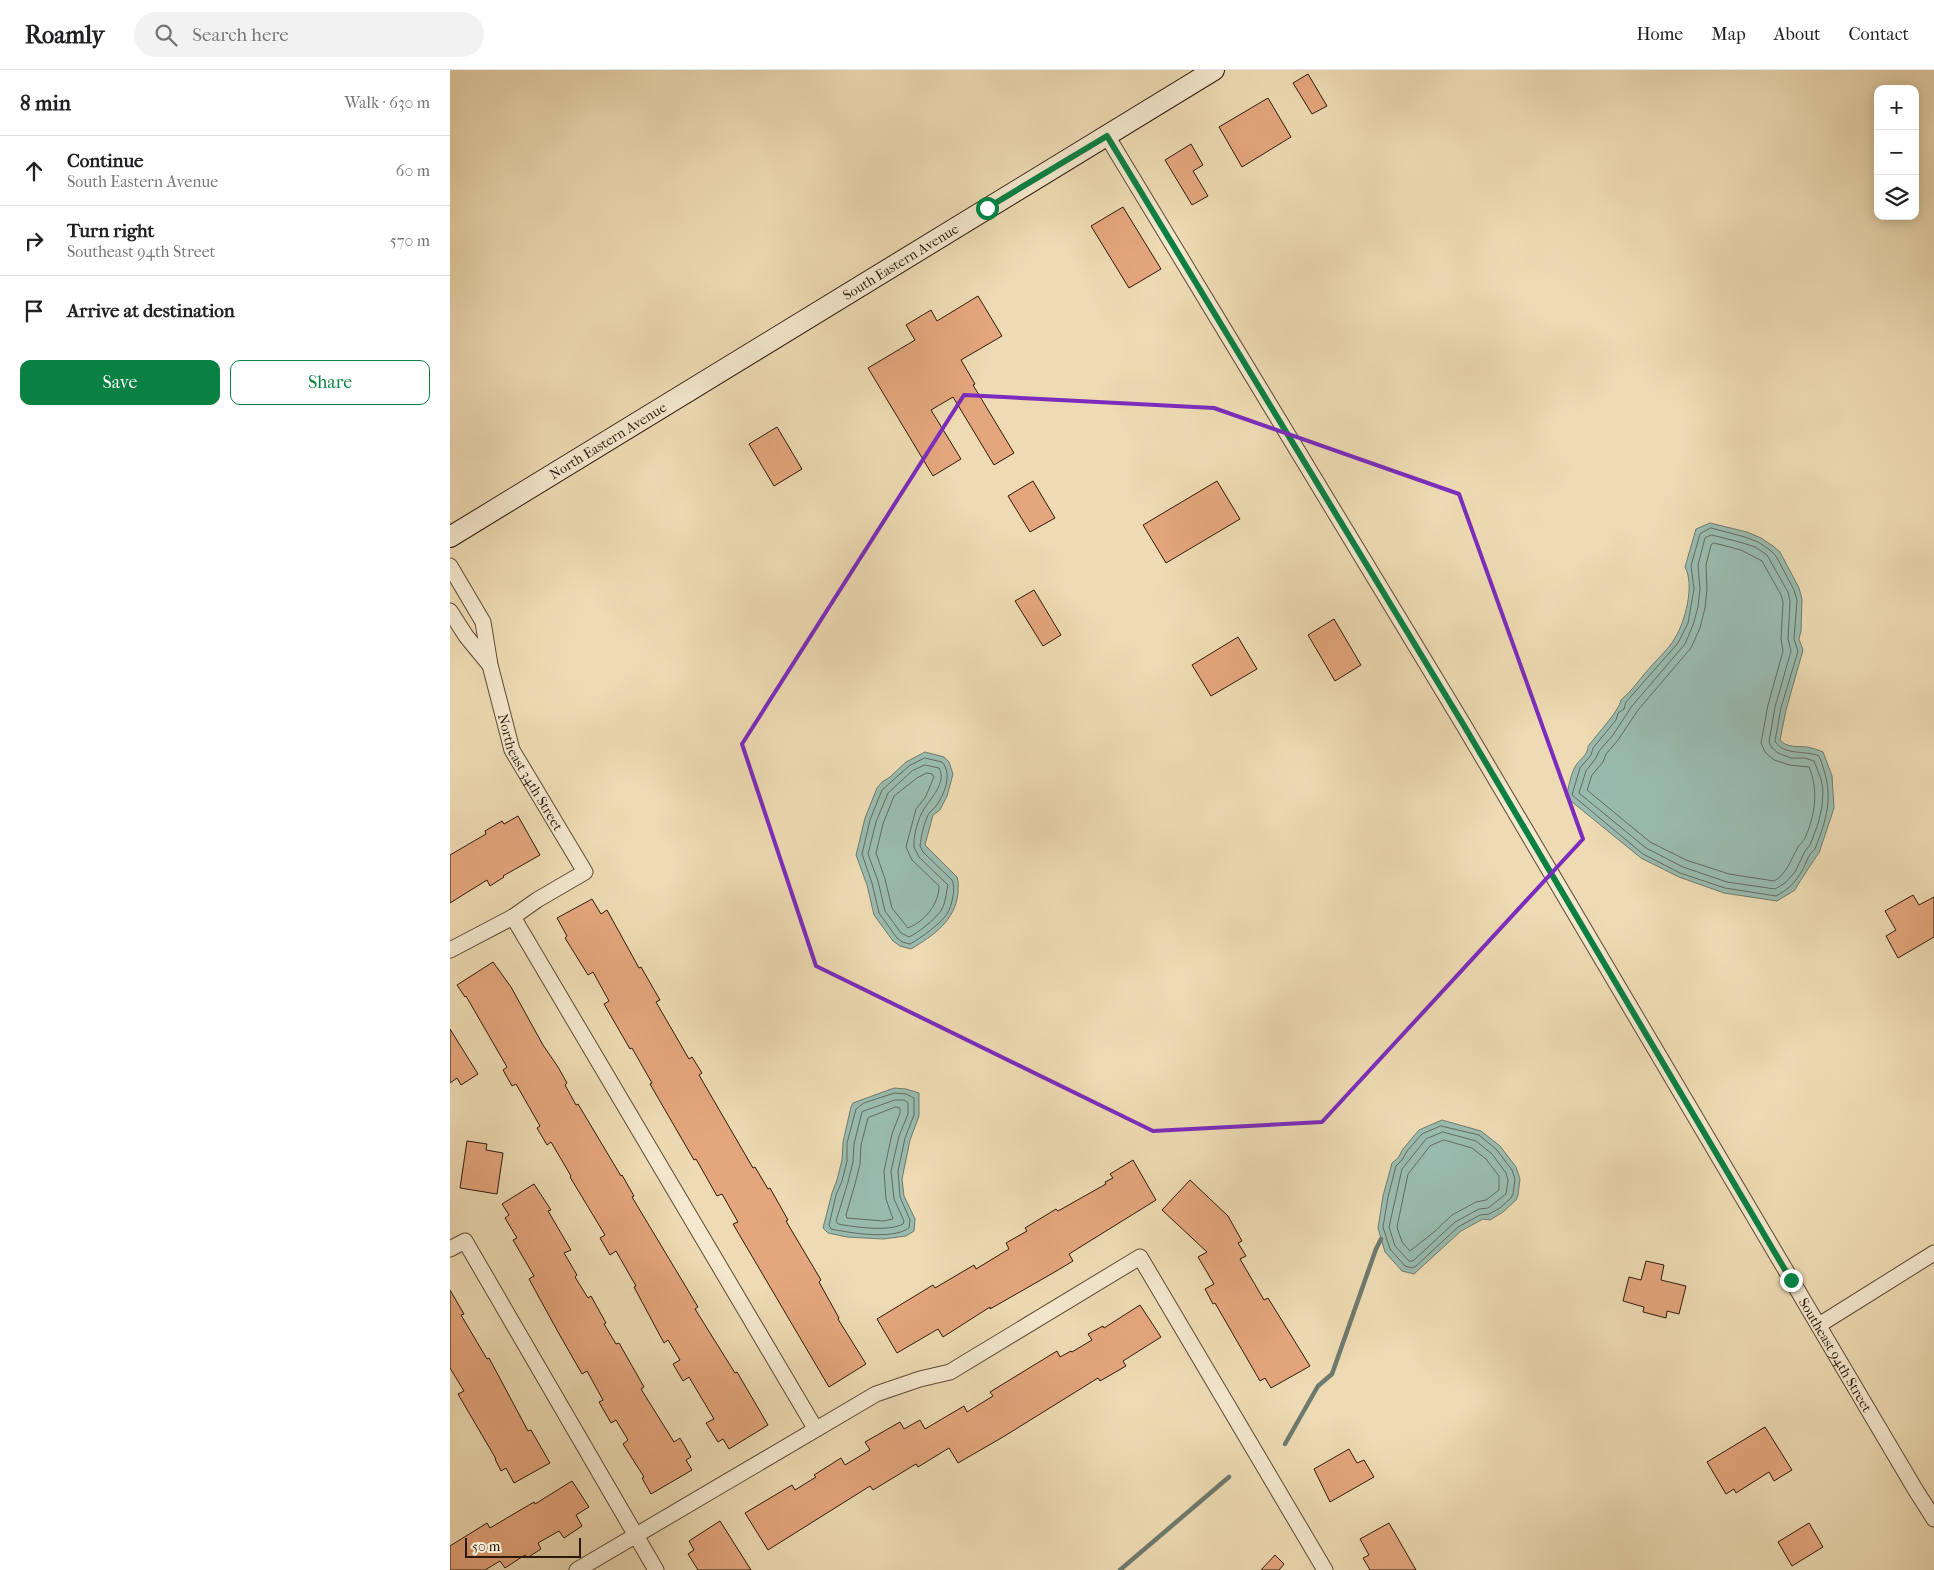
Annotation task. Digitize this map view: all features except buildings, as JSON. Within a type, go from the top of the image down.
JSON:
[{"type":"main road","name":"South Eastern Avenue","points":[[765,343],[1214,70]]},
{"type":"main road","name":"North Eastern Avenue","points":[[450,537],[765,343]]},
{"type":"street","name":"Southeast 94th Street","points":[[1107,136],[1449,700],[1934,1519]]},
{"type":"street","name":"Northeast 34th Street","points":[[450,566],[483,622],[490,666],[512,750],[585,872],[537,900],[513,917]]},
{"type":"street","name":"Northeast 34th Street","points":[[450,611],[466,636],[490,666]]},
{"type":"street","points":[[450,950],[513,917],[815,1428]]},
{"type":"street","points":[[450,1249],[465,1240],[656,1570]]},
{"type":"street","points":[[1818,1326],[1934,1253]]},
{"type":"street","points":[[577,1570],[815,1428],[876,1394],[920,1379],[950,1372],[1140,1257],[1325,1570]]},
{"type":"highlighted area","points":[[964,395],[1214,408],[1459,494],[1583,839],[1322,1122],[1153,1131],[816,966],[742,744]]},
{"type":"water","points":[[1710,523],[1747,532],[1773,546],[1780,552],[1799,588],[1802,599],[1799,639],[1803,650],[1786,710],[1780,740],[1789,745],[1809,747],[1823,752],[1832,776],[1834,808],[1819,853],[1795,890],[1777,901],[1724,893],[1679,877],[1641,858],[1566,797],[1573,770],[1586,753],[1588,747],[1612,716],[1621,700],[1669,647],[1679,631],[1688,603],[1689,593],[1688,575],[1685,567],[1696,529]]},
{"type":"water","points":[[925,752],[944,757],[949,762],[953,774],[947,796],[940,810],[933,815],[925,845],[957,877],[958,893],[953,912],[948,919],[935,933],[911,949],[900,946],[893,941],[874,915],[867,885],[856,855],[865,818],[877,788],[906,762]]},
{"type":"water","points":[[894,1088],[919,1093],[919,1116],[910,1140],[902,1179],[904,1196],[915,1219],[914,1231],[906,1236],[883,1239],[847,1237],[828,1233],[823,1228],[842,1160],[843,1142],[851,1107],[853,1103]]},
{"type":"water","points":[[1442,1120],[1481,1131],[1500,1146],[1516,1167],[1520,1179],[1518,1195],[1516,1200],[1503,1212],[1490,1220],[1483,1219],[1461,1231],[1414,1274],[1402,1271],[1385,1252],[1378,1228],[1383,1196],[1392,1163],[1419,1130]]},
{"type":"waterway","points":[[1285,1444],[1318,1386],[1332,1374],[1381,1239]]},
{"type":"waterway","points":[[1120,1570],[1229,1477]]},
{"type":"route","points":[[987,208],[1107,136],[1396,611],[1791,1280]]}]
